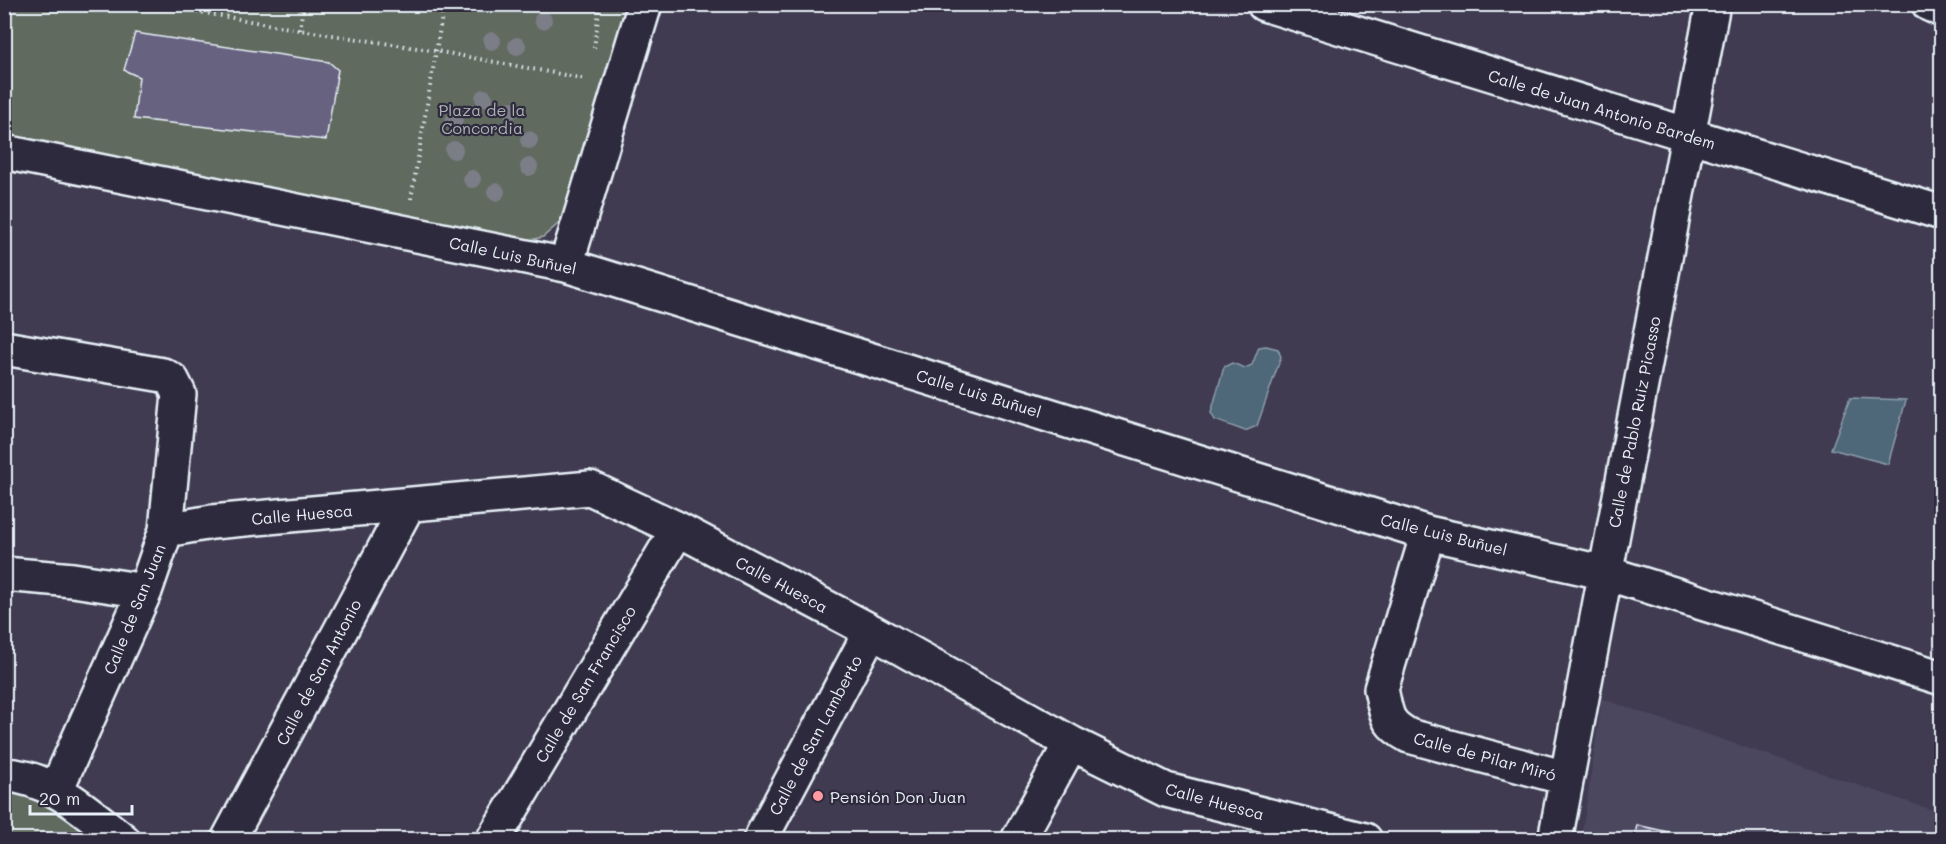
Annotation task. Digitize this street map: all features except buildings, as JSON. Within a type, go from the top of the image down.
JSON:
[{"type":"street","points":[[566,265],[645,4]]},
{"type":"street","name":"Calle de Juan Antonio Bardem","points":[[1264,4],[1941,213]]},
{"type":"street","name":"Calle de Pablo Ruiz Picasso","points":[[1555,840],[1713,4]]},
{"type":"street","points":[[1929,4],[1941,10]]},
{"type":"street","name":"Calle Luis Buñuel","points":[[4,153],[566,265],[1428,533],[1606,573],[1941,678]]},
{"type":"street","name":"Calle de San Juan","points":[[4,348],[163,375],[176,384],[178,399],[166,530],[145,591],[56,790]]},
{"type":"street","name":"Calle Huesca","points":[[166,530],[212,522],[590,488],[678,529],[871,632],[1071,743],[1166,789],[1365,840]]},
{"type":"street","name":"Calle de San Antonio","points":[[228,840],[408,505]]},
{"type":"street","name":"Calle de San Francisco","points":[[493,840],[678,529]]},
{"type":"street","name":"Calle de Pilar Miró","points":[[1428,533],[1381,689],[1392,727],[1409,736],[1566,778]]},
{"type":"street","points":[[4,574],[73,580],[145,591]]},
{"type":"street","name":"Calle de San Lamberto","points":[[760,840],[871,632]]},
{"type":"street","points":[[1018,840],[1071,743]]},
{"type":"street","points":[[4,775],[21,775],[56,790],[123,840]]},
{"type":"path","points":[[155,4],[436,51],[589,80],[590,69]]},
{"type":"path","points":[[300,30],[303,4]]},
{"type":"path","points":[[410,202],[444,4]]},
{"type":"path","points":[[592,58],[600,4]]},
{"type":"shaded area","points":[[1602,699],[1941,813],[1941,839],[1581,840]]},
{"type":"green space","name":"Plaza de la Concordia","points":[[4,5],[635,5],[565,218],[543,237],[522,242],[5,145]]},
{"type":"green space","points":[[5,775],[123,840],[5,840]]},
{"type":"water","points":[[1259,347],[1278,349],[1281,357],[1257,426],[1245,431],[1215,420],[1211,413],[1224,367],[1232,363],[1245,368],[1252,365]]},
{"type":"water","points":[[1850,398],[1906,400],[1888,464],[1831,449]]},
{"type":"place","name":"Pensión Don Juan","points":[[818,796]]}]
